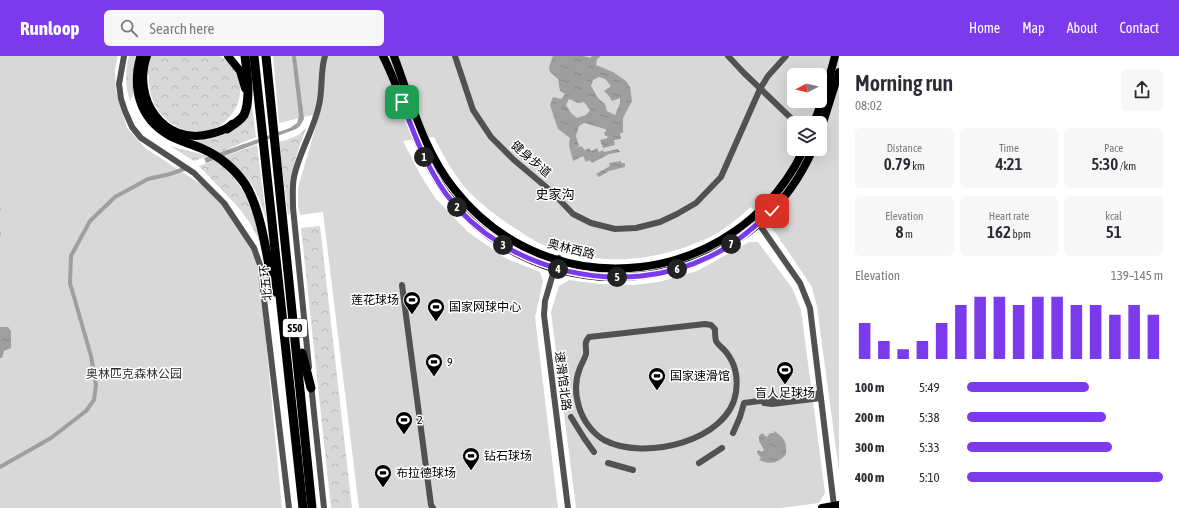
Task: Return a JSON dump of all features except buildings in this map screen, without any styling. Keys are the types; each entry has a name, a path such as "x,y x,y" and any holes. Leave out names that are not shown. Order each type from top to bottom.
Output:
{"highway":[{"path":"142,56 137,73 141,89 142,105 154,124 170,136 205,150 226,163 244,183 255,202 285,346"},
{"path":"227,129 241,118 245,111 248,91 245,56"},
{"name":"北五环","path":"254,56 303,508"},
{"name":"北五环","path":"266,56 312,508"},
{"path":"269,56 269,85"},
{"path":"294,327 311,388"}],"main road":[{"path":"147,56 141,89 148,103 153,112 166,128 178,134 188,136 216,133 227,129 238,117 244,104 245,93 243,77 237,66 228,56"},
{"name":"奥林西路","path":"383,56 395,82 421,151 447,194 470,220 501,244 532,260 614,269 658,265 690,255 714,245 753,219 783,185 793,171 800,156"},
{"name":"奥林西路","path":"394,56 426,143 455,190 482,219 501,233 528,249 557,262"},
{"path":"816,116 835,56"},
{"path":"825,116 839,72"},
{"name":"奥林西路","path":"753,219 772,211 801,173 810,156"},
{"path":"822,508 837,506"}],"street":[{"path":"124,56 119,84 121,99 132,127 141,138 179,162 199,178 224,203 254,248 260,265 289,508"},
{"path":"324,508 292,193 294,176 318,110 322,86 322,67 325,56"},
{"name":"健身步道","path":"455,56 473,110 491,137 514,160 552,192 573,214 591,223 615,229 636,228 660,222 696,203 721,177 760,89 768,76 786,56"},
{"path":"728,56 789,116"},
{"path":"753,219 800,283 810,308 837,506"},
{"name":"速滑馆北路","path":"557,262 545,301 544,315 568,508"},
{"path":"402,285 421,442 431,505 433,508"},
{"path":"705,324 711,325 715,328 716,341 718,343 726,351 733,365 737,381 735,396 732,405 723,417 713,427 701,435 686,442 662,448 629,447 600,437 588,425 582,415 577,398 576,382 578,372 586,354 586,341 589,337 705,324"},
{"path":"733,432 740,417 744,403 756,401 772,404 821,395"},
{"path":"571,417 594,452"},
{"path":"699,462 722,448"},
{"path":"608,463 633,470"}],"green space":[{"name":"奥林匹克森林公园","path":"0,56 118,56 115,69 116,92 127,128 145,148 204,186 222,204 252,249 257,267 265,331 282,508 0,508"},
{"path":"129,56 220,56 235,70 240,86 238,102 230,116 217,127 202,132 184,130 166,119 158,110 152,99 149,88 149,75 134,72 134,90 130,101 126,79"},
{"path":"273,56 839,56 839,471 817,307 812,287 775,232 751,207 728,226 712,236 674,251 636,258 616,259 576,255 556,250 539,243 485,207 459,180 434,137 403,141 421,176 436,199 468,232 505,258 540,272 543,281 535,317 558,508 359,508 323,212 300,215 298,205 298,188 318,119 312,115 279,123"},
{"path":"251,99 256,137 218,153 195,141 216,136 231,130"},
{"path":"307,127 293,169 290,189 290,213 288,216 279,142 298,135"},
{"path":"257,145 267,224 261,203 247,178 240,170 223,157"},
{"path":"170,146 208,156 194,161"},
{"path":"215,160 231,171 252,203 261,244 250,223 238,207 199,166"},
{"path":"320,226 352,508 331,508 301,228"},
{"name":"国家速滑馆","path":"749,242 758,242 792,288 801,310 825,493 819,503 781,508 576,508 551,312 559,286 569,280 599,284 634,285 659,282 697,271"}],"water":[{"path":"292,56 296,56 304,119 300,126 296,129 206,163 204,158 290,128 297,123 299,116"},
{"path":"553,56 584,56 590,58 592,56 601,56 597,59 596,65 613,72 626,81 630,87 632,101 623,118 623,133 620,133 621,139 614,140 615,145 603,148 600,140 608,138 605,136 604,132 607,131 605,129 584,123 579,126 576,136 579,146 573,149 581,146 585,150 589,148 591,151 597,148 599,152 603,150 604,152 618,149 620,152 609,154 592,163 589,160 586,162 583,156 573,161 569,145 570,138 558,129 550,105 553,97 561,99 565,94 560,91 558,79 550,72 549,67","holes":["599,77 605,79 611,86 604,91 612,101 620,98 620,103 615,115 607,111 605,104 598,98 591,86 593,80","569,99 578,103 584,102 590,110 586,115 577,118 571,113 566,105"]},
{"path":"621,161 621,163 625,163 625,167 609,171 599,177 596,174 610,166 609,163"},
{"path":"0,327 8,327 11,331 11,348 4,351 2,358 0,358"},
{"path":"774,431 784,440 786,454 777,461 771,463 759,460 761,458 757,453 758,450 762,452 764,450 759,441 759,436 762,433 767,437 770,433 774,433"}],"waterway":[{"path":"0,467 51,438 86,411 94,400 96,385 91,356 70,283 71,256 90,221 115,197 148,179 184,169"}],"tunnel":[{"path":"601,346 698,336"},
{"path":"722,448 733,433"},
{"path":"594,452 608,463"},
{"path":"633,470 699,463"}],"place":[{"name":"莲花球场","path":"412,315"},
{"name":"国家网球中心","path":"436,322"},
{"name":"9","path":"434,377"},
{"name":"盲人足球场","path":"785,385"},
{"name":"国家速滑馆","path":"657,391"},
{"name":"2","path":"404,435"},
{"name":"钻石球场","path":"471,471"},
{"name":"布拉德球场","path":"383,488"}],"district":[{"name":"史家沟","path":"555,194"}],"route":[{"path":"402,102 417,142 427,162 447,194 463,213 501,244 538,262 555,268 574,273 608,277 627,277 666,272 697,262 720,251 747,233 772,211"}]}
